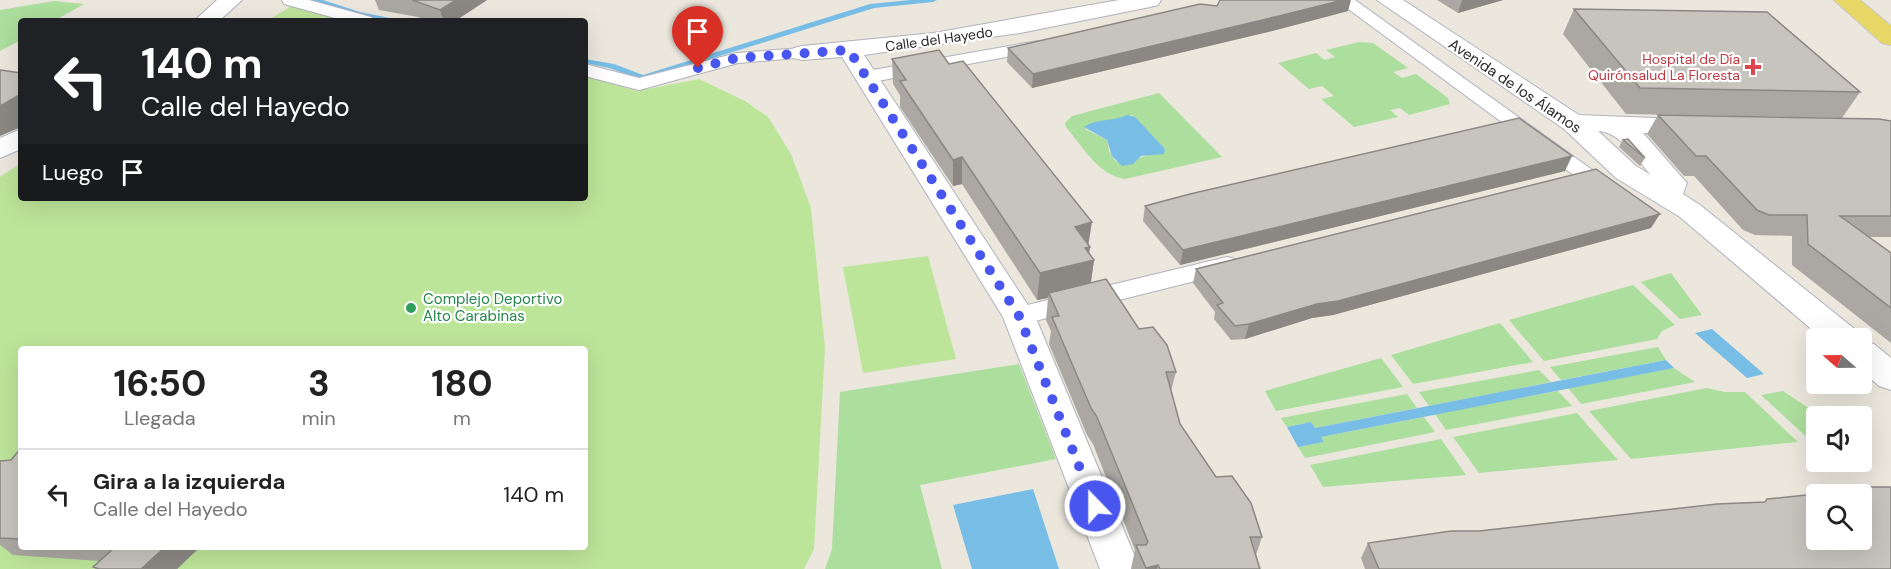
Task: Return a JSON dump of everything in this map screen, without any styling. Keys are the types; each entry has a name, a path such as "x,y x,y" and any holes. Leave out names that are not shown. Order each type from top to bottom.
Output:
{"main road":[{"path":"1846,0 1891,38"}],"street":[{"path":"209,18 231,0"},
{"path":"290,0 353,18"},
{"name":"Calle del Hayedo","path":"588,71 639,84 737,58 849,50 973,36 1150,0"},
{"path":"1344,0 1587,174 1553,182"},
{"name":"Avenida de los Álamos","path":"1388,0 1573,123 1626,172 1690,211 1832,328"},
{"path":"867,77 994,56 1052,43"},
{"path":"849,50 1019,316 1120,569"},
{"path":"1573,123 1717,126"},
{"path":"1615,124 1632,137 1674,183 1668,197"},
{"path":"0,150 18,139"},
{"path":"1019,316 1247,260"},
{"path":"1872,361 1891,377"}],"green space":[{"path":"54,1 84,4 59,18 18,18 18,42 0,51 0,10"},
{"path":"293,5 342,18 272,18"},
{"path":"1359,42 1373,43 1408,68 1393,72 1402,78 1416,74 1448,98 1450,104 1409,115 1400,108 1390,110 1398,117 1354,127 1321,99 1334,96 1322,86 1309,89 1278,63 1316,53 1325,60 1335,57 1326,50"},
{"name":"Complejo Deportivo Alto Carabinas","path":"588,77 637,91 699,79 745,101 768,117 791,154 811,208 825,348 814,549 804,569 0,569 0,177 18,165 18,201 588,201"},
{"path":"1159,93 1222,157 1125,179 1107,172 1092,159 1066,127 1065,123 1072,116","holes":["1132,115 1165,149 1135,159 1116,162 1109,151 1107,140 1085,129 1095,122 1118,120"]},
{"path":"928,256 956,359 863,373 843,267"},
{"path":"1671,273 1702,315 1680,319 1641,282"},
{"path":"1633,285 1675,325 1662,331 1657,339 1544,361 1509,320"},
{"path":"1500,323 1533,362 1413,384 1391,355"},
{"path":"1658,347 1666,360 1561,380 1550,367"},
{"path":"1381,358 1403,387 1276,411 1265,391"},
{"path":"1019,364 1056,459 920,485 942,569 825,569 832,549 840,392"},
{"path":"1674,368 1695,382 1581,404 1568,388"},
{"path":"1539,370 1551,382 1429,406 1419,392"},
{"path":"1707,388 1725,392 1745,392 1798,442 1631,459 1589,411"},
{"path":"1558,391 1572,406 1446,430 1435,414"},
{"path":"1783,391 1806,406 1806,436 1761,395"},
{"path":"1407,394 1417,408 1315,428 1311,422 1287,427 1281,418"},
{"path":"1577,413 1618,460 1479,473 1453,437"},
{"path":"1424,417 1435,432 1305,458 1298,447 1324,442 1321,437"},
{"path":"1441,439 1466,475 1323,487 1310,465"}],"water":[{"path":"1127,115 1135,117 1165,149 1164,154 1141,156 1133,164 1122,166 1112,156 1107,140 1084,127 1094,122"},
{"path":"1712,329 1764,374 1747,378 1695,333"},
{"path":"1666,360 1674,368 1321,437 1324,442 1298,447 1287,427 1311,422 1315,428"},
{"path":"1033,489 1059,569 972,569 953,505"}],"building":[{"path":"412,0 456,0 440,10"},
{"path":"1220,0 1343,0 1033,74 1008,48 1200,4 1217,6"},
{"path":"1574,9 1767,12 1860,92 1640,88"},
{"path":"939,50 949,64 963,61 1092,222 1075,227 1090,247 1085,248 1094,260 1040,273 962,157 953,160 900,81 906,80 892,59"},
{"path":"0,70 18,73 18,96 0,106"},
{"path":"1658,115 1891,121 1891,216 1840,216 1891,253 1891,308 1808,244 1807,215 1769,215 1757,210 1706,156 1696,156"},
{"path":"1519,118 1572,156 1183,250 1145,206 1190,194"},
{"path":"1628,139 1645,158 1623,140"},
{"path":"1596,169 1660,214 1338,301 1317,304 1235,326 1217,305 1223,303 1196,269"},
{"path":"1106,279 1139,329 1153,327 1167,345 1176,372 1166,372 1180,424 1216,477 1232,476 1251,503 1262,537 1250,537 1260,569 1160,569 1158,565 1146,568 1136,545 1146,545 1148,542 1097,417 1052,317 1059,316 1049,293"},
{"path":"18,452 18,539 0,538 0,461 11,460"},
{"path":"1872,487 1891,487 1891,569 1379,569 1368,543 1451,531 1479,531 1717,504 1765,502 1767,499 1806,495 1806,550 1872,550"},
{"path":"112,550 162,550 141,569 93,567"}],"waterway":[{"path":"316,0 358,14 379,18"},
{"path":"588,62 611,66 643,78 873,6 933,0"}],"place":[{"name":"Hospital de Día Quirónsalud La Floresta","path":"1753,67"},
{"name":"Complejo Deportivo Alto Carabinas","path":"411,308"}],"route":[{"path":"698,68 737,58 849,50 1019,316 1095,506"}]}
